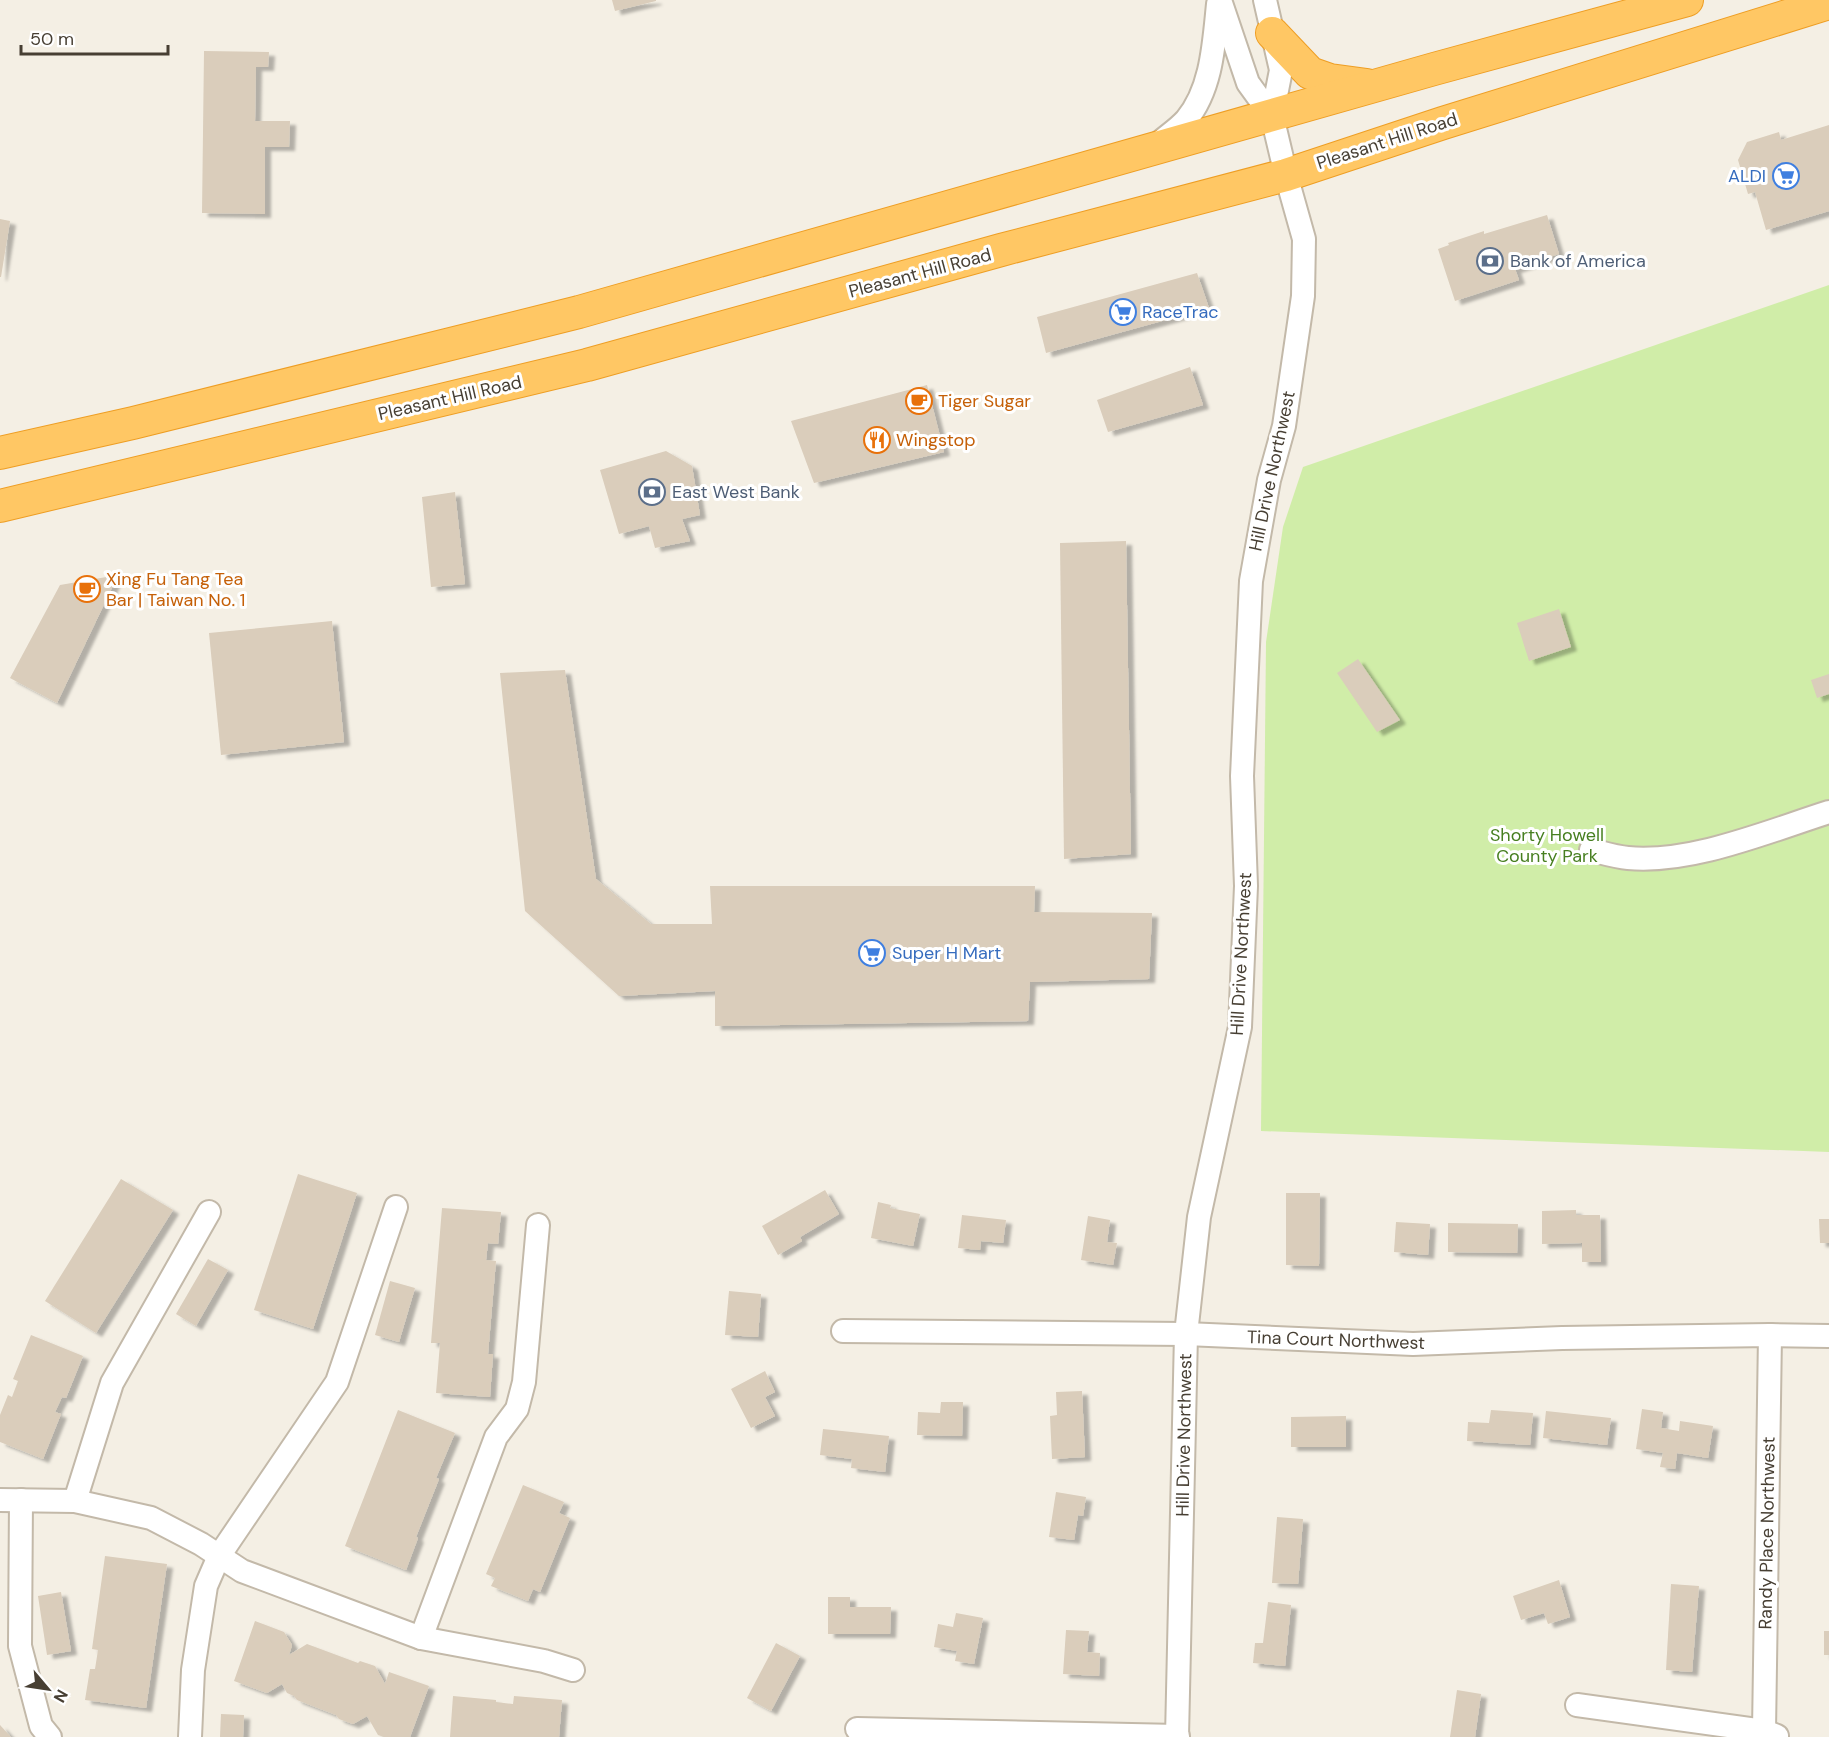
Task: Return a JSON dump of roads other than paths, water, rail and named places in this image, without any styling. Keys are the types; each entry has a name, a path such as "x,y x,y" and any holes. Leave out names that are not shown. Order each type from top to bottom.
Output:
{"highway":[{"path":"0,453 153,418 579,312 1687,0"},
{"name":"Pleasant Hill Road","path":"0,506 587,365 1286,175 1443,123 1829,3"},
{"path":"1272,33 1310,74 1330,80 1377,86"}],"street":[{"path":"1220,0 1248,83 1272,116"},
{"path":"1149,152 1185,120 1198,102 1213,55 1220,0"},
{"path":"1265,0 1281,70 1272,116"},
{"name":"Hill Drive Northwest","path":"1178,1736 1186,1334 1199,1217 1240,1027 1246,886 1242,776 1251,581 1269,480 1284,426 1303,296 1304,239 1272,116"},
{"path":"1591,850 1628,858 1670,857 1728,845 1829,812"},
{"path":"190,1737 193,1670 206,1586 219,1556 337,1382 396,1207"},
{"path":"75,1501 112,1383 209,1212"},
{"path":"421,1638 496,1437 517,1409 524,1382 538,1225"},
{"name":"Tina Court Northwest","path":"843,1331 1186,1334 1413,1344 1574,1338 1829,1336"},
{"name":"Randy Place Northwest","path":"1770,1335 1771,1734"},
{"path":"50,1737 41,1726 20,1646 11,1500 75,1501 151,1518 201,1544 242,1571 421,1638 544,1661 573,1670"},
{"path":"1577,1705 1771,1734"},
{"path":"857,1729 1178,1736"}],"place":[{"name":"ALDI","path":"1786,176"},
{"name":"Bank of America","path":"1490,261"},
{"name":"RaceTrac","path":"1123,312"},
{"name":"Tiger Sugar","path":"919,401"},
{"name":"Wingstop","path":"877,440"},
{"name":"East West Bank","path":"652,492"},
{"name":"Xing Fu Tang Tea Bar | Taiwan No. 1","path":"87,589"},
{"name":"Super H Mart","path":"872,953"}],"park label":[{"name":"Shorty Howell County Park","path":"1547,845"}]}
